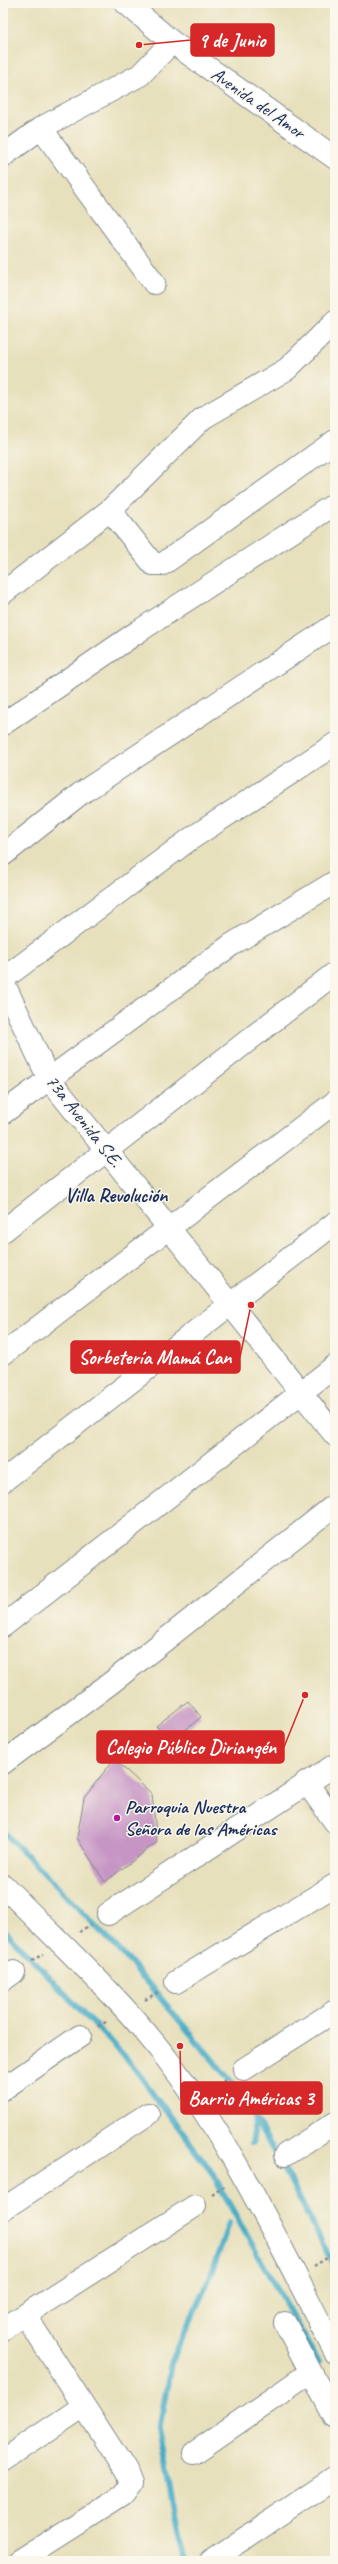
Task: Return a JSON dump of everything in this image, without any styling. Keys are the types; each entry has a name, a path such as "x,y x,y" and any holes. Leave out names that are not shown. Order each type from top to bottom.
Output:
{"street":[{"name":"Avenida del Amor","path":"126,3 172,42 335,158"},
{"path":"3,156 41,128 140,75 172,42"},
{"path":"41,128 154,283"},
{"path":"3,593 110,510 203,418 287,369 335,322"},
{"path":"110,510 153,564 163,564 335,441"},
{"path":"3,724 133,636 335,504"},
{"path":"3,855 80,794 335,625"},
{"path":"3,979 189,840 335,744"},
{"path":"3,1113 231,945 335,882"},
{"path":"3,1231 335,973"},
{"name":"73a Avenida S.E.","path":"3,982 49,1079 302,1391 335,1434"},
{"path":"3,1354 335,1102"},
{"path":"3,1481 335,1223"},
{"path":"3,1626 335,1366"},
{"path":"3,1762 112,1682 335,1505"},
{"path":"108,1914 306,1782 335,1765"},
{"path":"306,1782 335,1822"},
{"path":"3,1885 126,2010 167,2058 225,2141 335,2352"},
{"path":"168,1987 335,1885"},
{"path":"244,2068 335,2011"},
{"path":"3,2088 86,2033"},
{"path":"3,2209 148,2114"},
{"path":"285,2155 335,2123"},
{"path":"3,2328 195,2206"},
{"path":"19,2561 123,2495 130,2484 126,2471 25,2314"},
{"path":"285,2323 335,2418"},
{"path":"194,2453 311,2372"},
{"path":"3,2460 84,2406"},
{"path":"211,2561 335,2478"}],"path":[{"path":"14,1972 42,1955"},
{"path":"139,2003 168,1987"},
{"path":"86,2033 107,2021"},
{"path":"216,2192 228,2184"}],"building":[{"path":"188,1701 201,1717 170,1743 156,1726"},
{"name":"Parroquia Nuestra Señora de las Américas","path":"114,1759 152,1794 157,1842 105,1882 77,1838 84,1798"}],"waterway":[{"path":"3,1831 124,1955 245,2098 256,2120 252,2143"},
{"path":"3,1929 129,2061 209,2168 318,2362"},
{"path":"256,2120 288,2176 335,2268"},
{"path":"185,2561 179,2538 159,2430 171,2363 210,2277 229,2223"}],"place":[{"name":"9 de Junio","path":"139,45"},
{"name":"Sorbetería Mamá Can","path":"251,1305"},
{"name":"Colegio Público Diriangén","path":"305,1695"},
{"name":"Parroquia Nuestra Señora de las Américas","path":"117,1818"},
{"name":"Barrio Américas 3","path":"180,2046"}],"district":[{"name":"Villa Revolución","path":"116,1195"}]}
